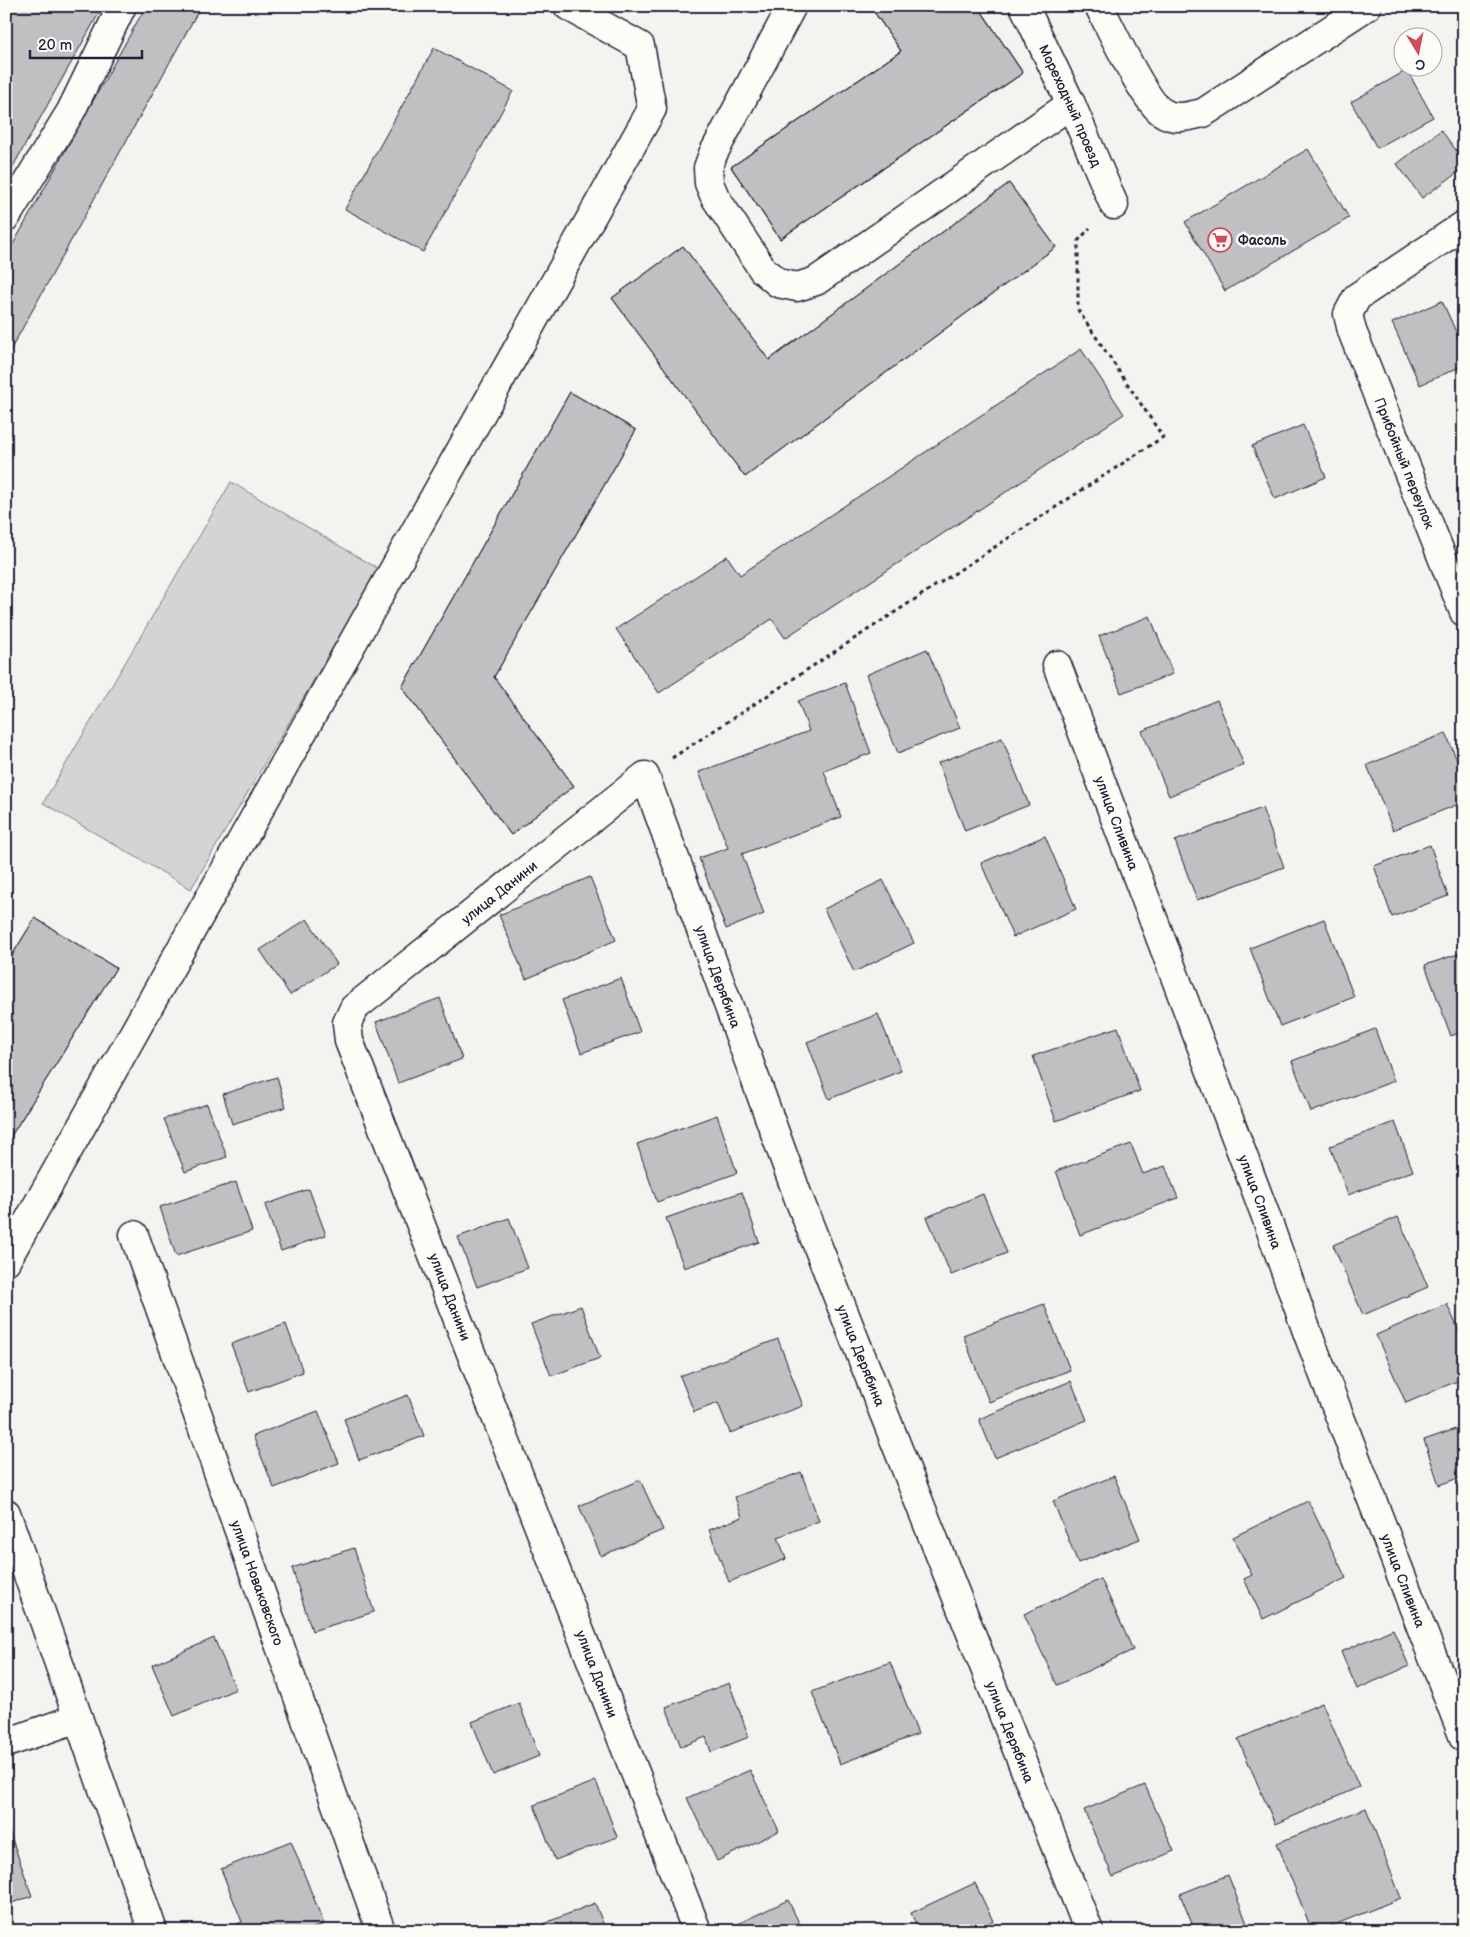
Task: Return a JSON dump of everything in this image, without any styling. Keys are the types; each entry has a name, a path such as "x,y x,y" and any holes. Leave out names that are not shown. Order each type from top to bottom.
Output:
{"street":[{"path":"6,218 70,111 122,6"},
{"path":"6,1261 652,109 640,46 568,6"},
{"path":"792,6 708,168 709,183 715,197 763,270 778,283 797,287 816,281 1071,104"},
{"name":"Мореходный проезд","path":"1024,6 1071,104 1114,205"},
{"path":"1099,6 1148,96 1162,112 1182,118 1202,113 1368,6"},
{"name":"Прибойный переулок","path":"1464,225 1357,297 1348,314 1352,332 1464,612"},
{"name":"улица Сливина","path":"1057,665 1265,1214 1308,1337 1464,1738"},
{"name":"улица Данини","path":"645,776 354,1008 347,1023 353,1050 697,1931"},
{"name":"улица Дерябина","path":"645,776 802,1207 1089,1931"},
{"name":"улица Новаковского","path":"134,1235 381,1931"},
{"path":"6,1513 153,1931"},
{"path":"6,1743 78,1718"}],"path":[{"path":"645,776 1163,437 1078,310 1078,241 1114,205"}],"shaded area":[{"path":"231,482 379,569 191,889 43,803"}],"building":[{"path":"6,6 103,6 6,179"},
{"path":"146,6 201,6 6,358 6,257"},
{"path":"870,6 978,6 1023,73 780,239 731,167 901,51"},
{"path":"870,6 978,6 1023,73 780,239 731,167 901,51"},
{"path":"870,6 978,6 1023,73 780,239 731,167 901,51"},
{"path":"434,48 513,91 423,252 345,209"},
{"path":"1393,78 1411,78 1433,117 1377,148 1351,102"},
{"path":"1441,130 1464,161 1464,168 1422,198 1397,164"},
{"path":"1308,149 1349,218 1225,291 1185,222"},
{"path":"1009,183 1056,247 745,477 612,298 683,246 769,360"},
{"path":"1009,183 1056,247 745,477 612,298 683,246 769,360"},
{"path":"1442,301 1464,349 1464,365 1420,385 1392,323"},
{"path":"1081,349 1124,414 785,638 772,619 659,693 616,629 727,556 740,575"},
{"path":"570,392 636,430 494,677 574,786 511,835 402,687"},
{"path":"570,392 636,430 494,677 574,786 511,835 402,687"},
{"path":"1303,425 1326,477 1275,499 1252,446"},
{"path":"1150,616 1173,674 1121,693 1099,636"},
{"path":"927,649 960,728 898,753 866,675"},
{"path":"845,683 871,753 824,771 841,817 742,854 764,914 726,929 699,858 728,848 699,772 809,731 798,701"},
{"path":"1217,700 1244,765 1169,796 1142,731"},
{"path":"1446,733 1464,778 1464,802 1393,830 1367,765"},
{"path":"1002,738 1029,805 965,831 938,763"},
{"path":"1262,808 1284,867 1197,900 1175,841"},
{"path":"1045,836 1076,909 1013,937 981,863"},
{"path":"1430,845 1448,896 1392,917 1374,866"},
{"path":"590,877 616,940 526,979 499,915"},
{"path":"883,880 914,943 854,972 824,909"},
{"path":"35,918 116,968 6,1144 6,965"},
{"path":"35,918 116,968 6,1144 6,965"},
{"path":"307,919 337,964 290,995 260,950"},
{"path":"1324,919 1354,997 1280,1026 1250,948"},
{"path":"1464,952 1464,1031 1451,1036 1425,965"},
{"path":"621,978 640,1032 581,1053 562,1000"},
{"path":"440,998 462,1059 398,1083 376,1022"},
{"path":"878,1014 901,1071 829,1099 807,1042"},
{"path":"1118,1027 1140,1091 1056,1121 1033,1056"},
{"path":"1375,1029 1394,1081 1311,1112 1292,1061"},
{"path":"277,1077 286,1107 232,1124 223,1094"},
{"path":"207,1104 227,1157 185,1172 164,1119"},
{"path":"717,1115 737,1173 657,1202 637,1144"},
{"path":"1395,1122 1413,1171 1348,1195 1330,1146"},
{"path":"1131,1144 1143,1174 1165,1166 1178,1198 1080,1235 1056,1171"},
{"path":"236,1182 252,1231 176,1256 160,1207"},
{"path":"309,1189 326,1235 281,1251 265,1205"},
{"path":"742,1192 759,1242 684,1268 666,1218"},
{"path":"983,1194 1007,1253 951,1275 927,1217"},
{"path":"1398,1217 1428,1287 1363,1315 1333,1245"},
{"path":"509,1218 528,1268 477,1287 458,1237"},
{"path":"1044,1304 1070,1370 989,1402 963,1335"},
{"path":"1447,1304 1464,1342 1464,1378 1406,1403 1376,1335"},
{"path":"581,1306 600,1358 551,1376 531,1324"},
{"path":"286,1324 303,1372 249,1392 231,1344"},
{"path":"778,1339 803,1406 730,1433 718,1403 694,1412 680,1376"},
{"path":"1071,1381 1087,1420 995,1458 979,1419"},
{"path":"408,1395 424,1436 359,1460 344,1419"},
{"path":"318,1411 339,1463 274,1488 253,1436"},
{"path":"1464,1426 1464,1476 1439,1485 1424,1440"},
{"path":"801,1472 819,1521 778,1537 786,1559 729,1582 709,1530 742,1517 735,1497"},
{"path":"1114,1476 1140,1539 1078,1563 1053,1501"},
{"path":"640,1480 663,1530 601,1556 579,1506"},
{"path":"1308,1501 1346,1578 1263,1619 1244,1579 1252,1575 1233,1537"},
{"path":"354,1548 374,1612 312,1631 292,1568"},
{"path":"1101,1579 1133,1650 1057,1685 1024,1614"},
{"path":"1393,1629 1409,1666 1357,1689 1341,1652"},
{"path":"214,1638 236,1689 174,1716 152,1665"},
{"path":"890,1662 918,1734 840,1764 812,1692"},
{"path":"729,1683 749,1737 711,1752 706,1737 681,1747 666,1707"},
{"path":"519,1703 539,1756 493,1775 472,1722"},
{"path":"1322,1703 1359,1787 1275,1824 1238,1739"},
{"path":"750,1770 779,1831 717,1861 687,1798"},
{"path":"596,1781 617,1837 555,1860 534,1805"},
{"path":"1145,1785 1174,1851 1113,1877 1084,1810"},
{"path":"1366,1808 1401,1898 1319,1931 1312,1931 1277,1843"},
{"path":"6,1822 32,1896 6,1905"},
{"path":"291,1841 324,1924 306,1931 221,1931 242,1922 221,1869"},
{"path":"1228,1875 1250,1931 1195,1931 1180,1894"},
{"path":"975,1883 993,1921 971,1931 919,1931 911,1913"},
{"path":"788,1900 803,1931 730,1931 729,1928"},
{"path":"595,1903 606,1931 546,1931 543,1924"}],"place":[{"name":"Фасоль","path":"1220,240"}]}
